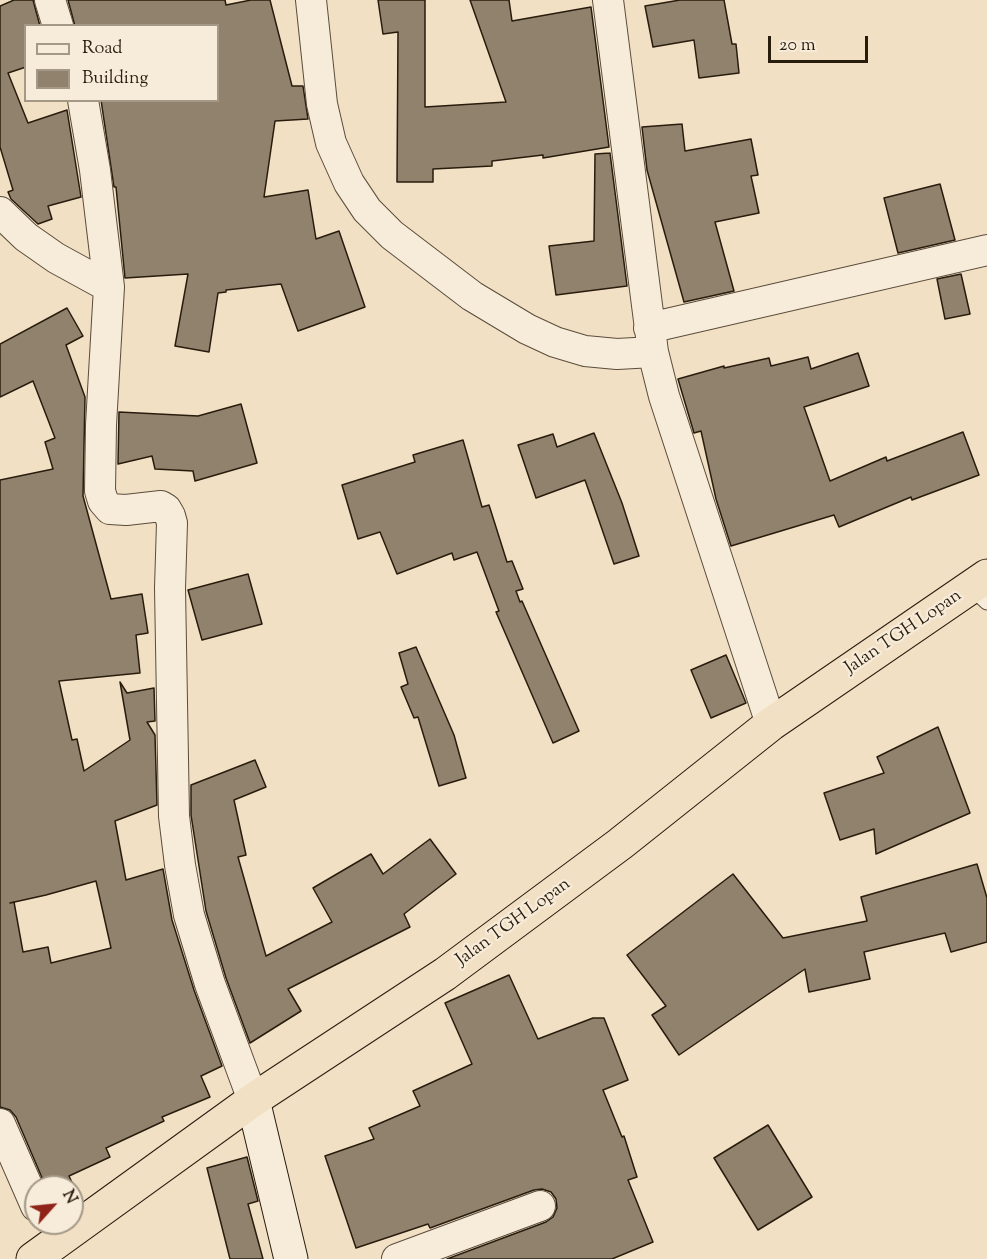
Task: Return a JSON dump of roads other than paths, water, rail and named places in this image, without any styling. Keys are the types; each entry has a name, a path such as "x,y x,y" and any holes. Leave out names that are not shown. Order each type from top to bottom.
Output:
{"highway":[{"name":"Jalan TGH Lopan","path":"43,1242 122,1192 253,1100 445,974 620,844 771,724 982,588"}],"street":[{"path":"50,0 57,24"},
{"path":"311,0 321,104 331,143 349,183 367,210 392,235 472,296 527,329 555,342 585,351 617,354 651,340 987,250"},
{"path":"608,0 651,340 664,396 771,724"},
{"path":"83,102 95,170 109,287 100,425 100,491 103,501 110,509 126,510 161,506 166,509 172,523 170,588 174,816 180,865 189,915 210,984 253,1100 291,1259"},
{"path":"0,212 26,237 56,258 109,287"},
{"path":"0,1124 24,1179"},
{"path":"397,1259 540,1206"}]}
